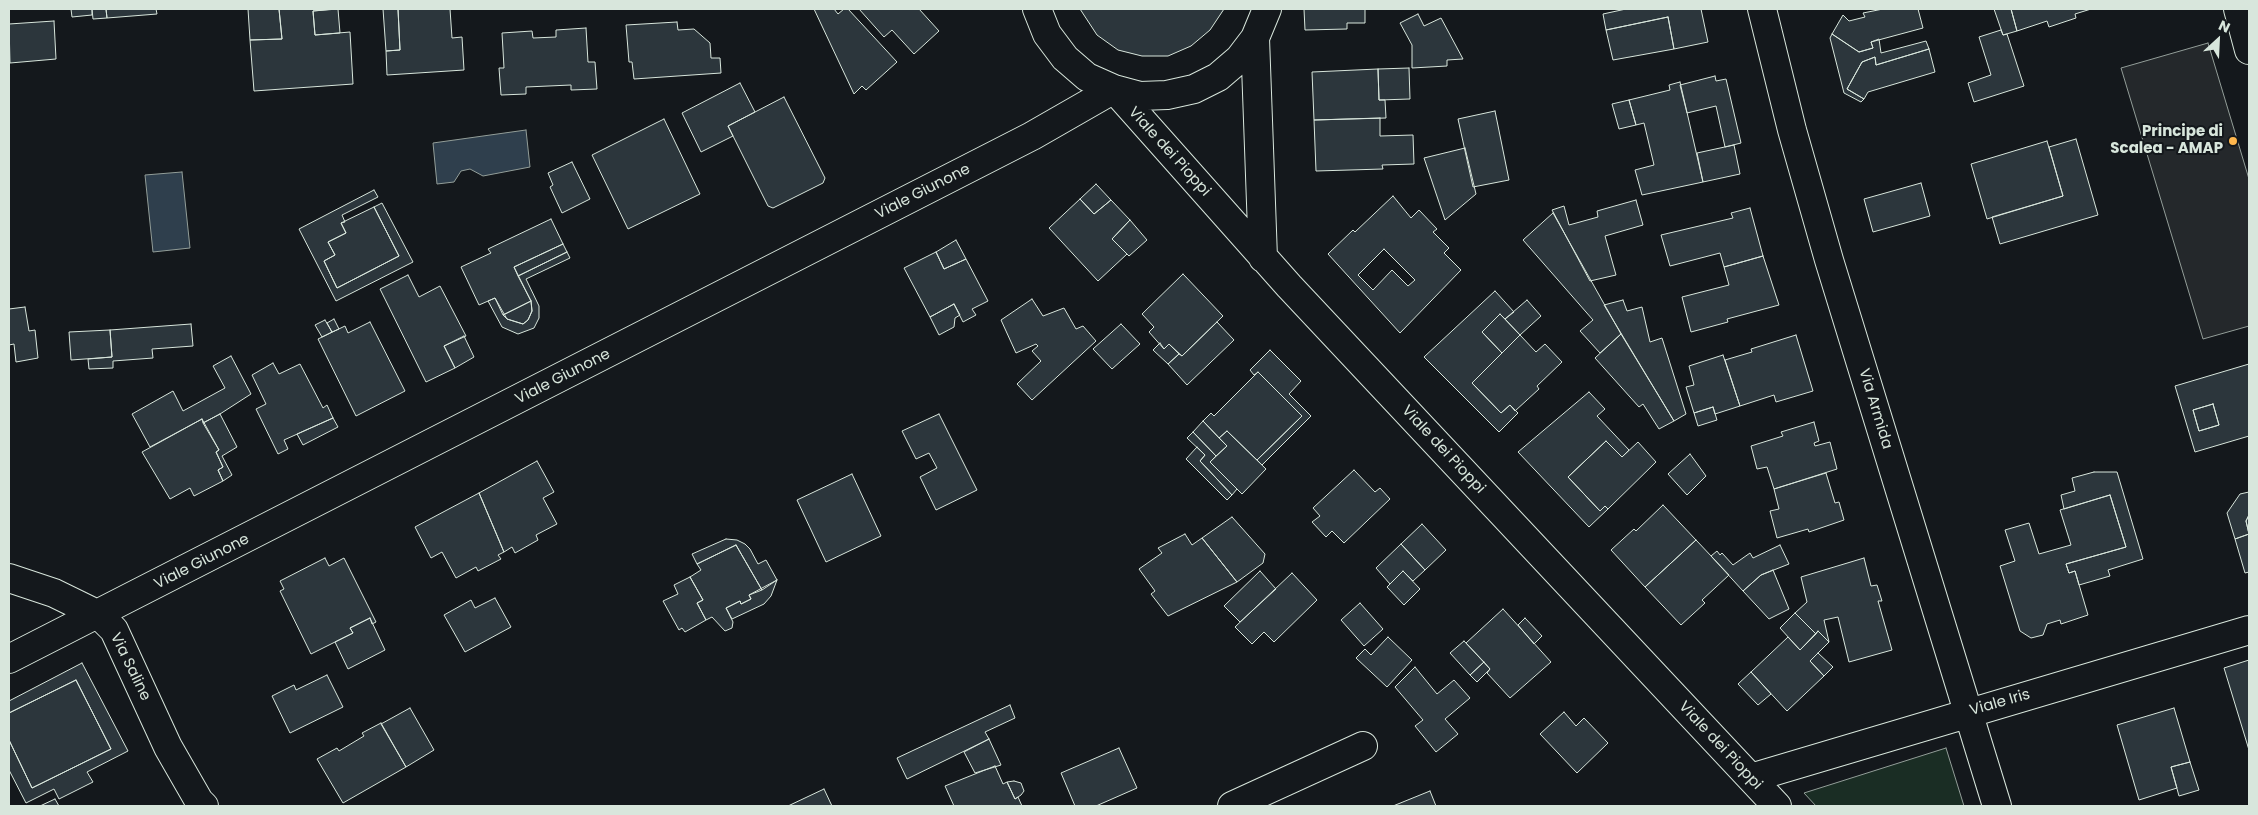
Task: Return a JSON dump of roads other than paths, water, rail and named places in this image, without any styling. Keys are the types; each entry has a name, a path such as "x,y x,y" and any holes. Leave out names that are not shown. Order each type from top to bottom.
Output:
{"street":[{"path":"1037,9 1047,34 1065,58 1087,77 1114,90 1140,96 1167,95 1194,89 1218,77 1238,59 1255,38 1267,9"},
{"name":"Via Armida","path":"1762,9 1792,130 1827,251 1997,806"},
{"path":"2238,9 2249,50"},
{"path":"1255,38 1263,258"},
{"name":"Viale dei Pioppi","path":"1114,90 1263,258 1777,806"},
{"name":"Viale Giunone","path":"9,659 1032,136 1114,90"},
{"name":"Via Saline","path":"9,578 54,593 98,615 114,630 168,747 199,801 204,806"},
{"name":"Viale Iris","path":"1751,778 2249,630"},
{"path":"1232,806 1363,746"}],"water":[{"path":"526,130 530,167 483,176 470,169 461,171 454,182 437,184 433,143"},
{"path":"182,172 190,248 153,252 145,175"}],"place":[{"name":"Principe di Scalea - AMAP","path":"2233,141"}]}
